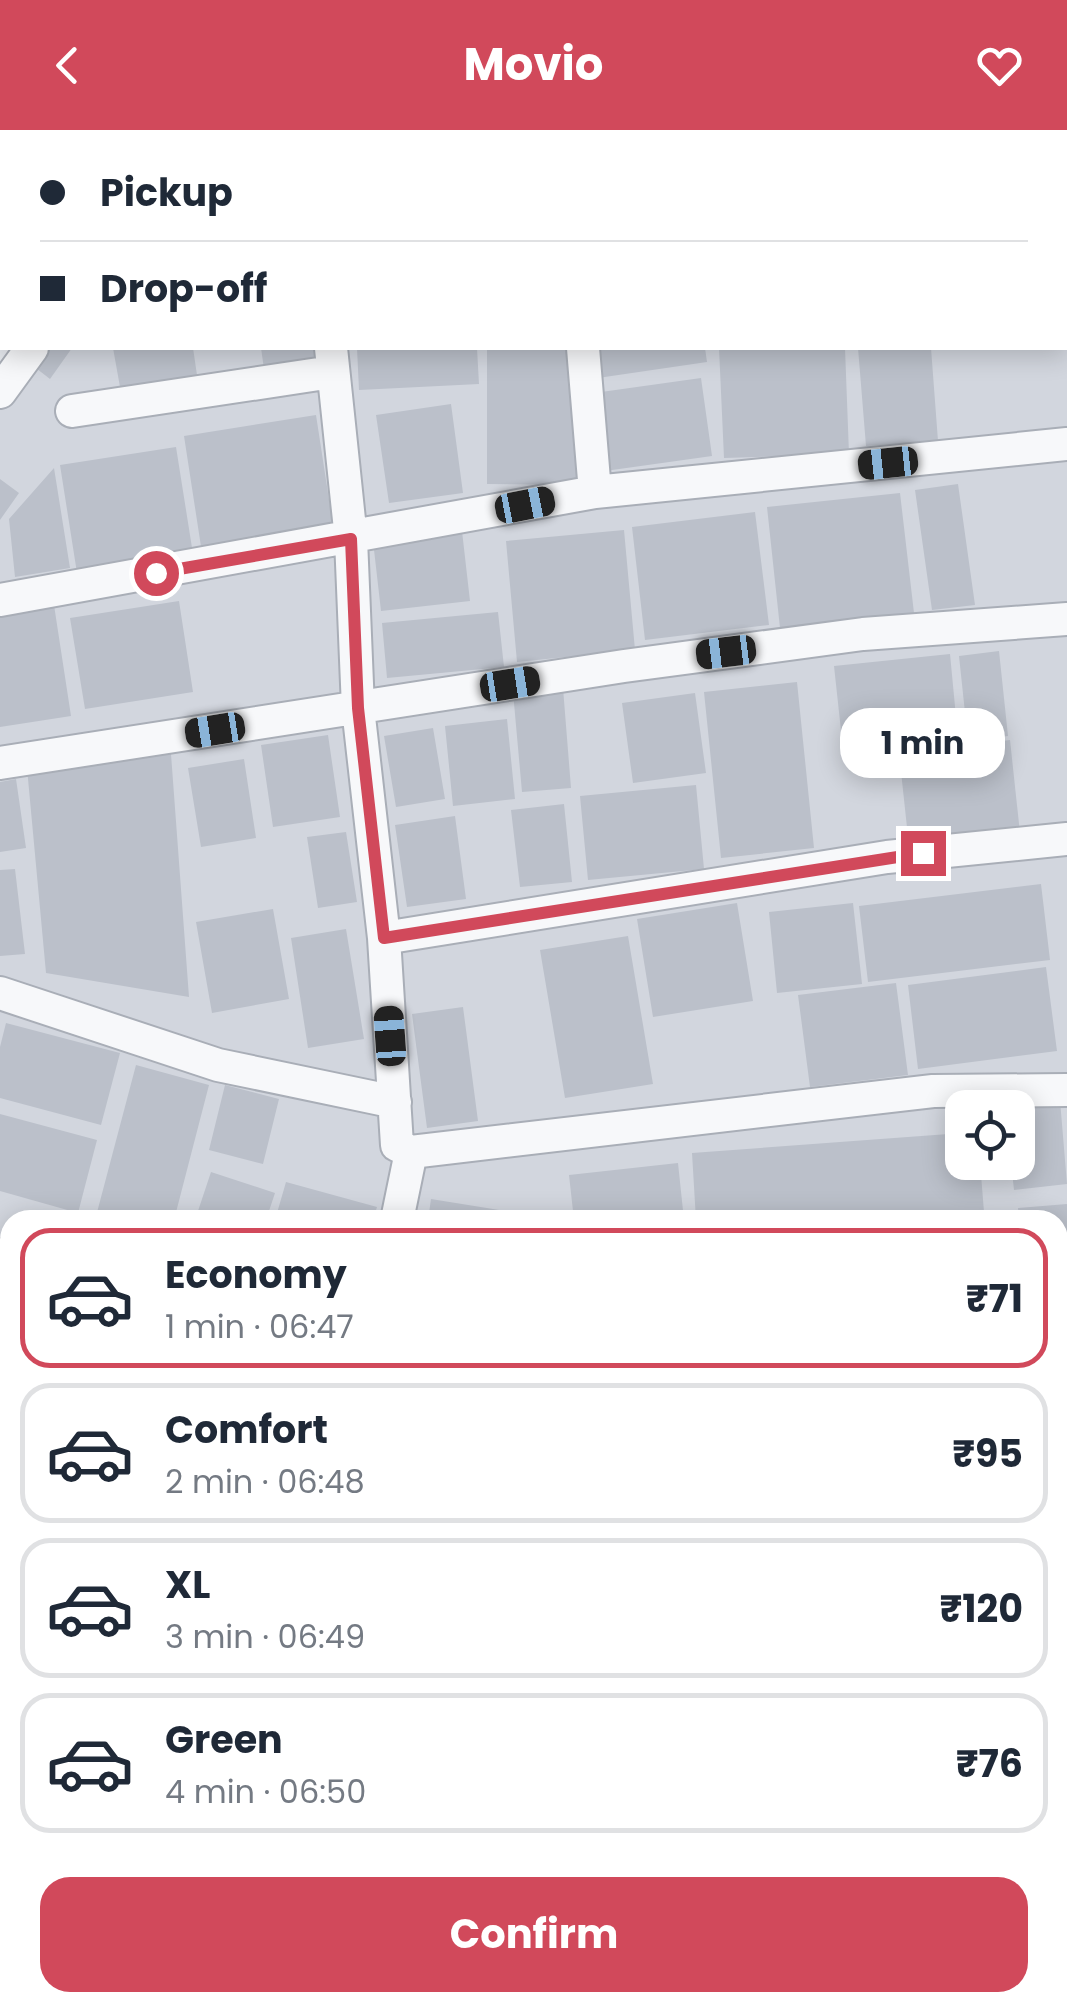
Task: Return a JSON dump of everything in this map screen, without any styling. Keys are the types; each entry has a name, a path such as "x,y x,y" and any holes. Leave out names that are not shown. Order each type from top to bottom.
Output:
{"street":[{"path":"583,350 595,492"},
{"path":"72,411 332,360 351,539 358,708 384,938 398,1145 411,1152 933,1091 1067,1090"},
{"path":"0,600 595,492 1067,444"},
{"path":"0,762 624,666 863,634 1067,620"},
{"path":"384,938 887,856 1067,839"},
{"path":"0,994 218,1065 395,1102"},
{"path":"399,1210 411,1152"}],"shaded area":[{"path":"13,350 1067,350 1067,1210 0,1210 0,371"}],"building":[{"path":"43,350 71,350 50,379 32,365"},
{"path":"113,350 193,350 197,375 120,387"},
{"path":"261,350 317,350 319,360 264,369"},
{"path":"357,350 477,350 479,384 359,390"},
{"path":"487,350 578,350 577,485 487,484"},
{"path":"586,350 705,350 707,362 591,379"},
{"path":"719,350 845,350 849,454 724,458"},
{"path":"858,350 931,350 938,441 866,446"},
{"path":"701,378 712,456 605,471 594,393"},
{"path":"451,404 463,493 389,503 376,415"},
{"path":"316,415 334,532 202,553 184,436"},
{"path":"176,447 193,554 77,573 60,465"},
{"path":"54,468 70,568 15,577 9,519"},
{"path":"0,479 19,493 0,520"},
{"path":"958,484 975,605 932,610 915,490"},
{"path":"900,493 914,613 780,628 767,507"},
{"path":"755,512 769,625 645,640 632,527"},
{"path":"624,530 635,650 517,662 506,541"},
{"path":"462,531 470,601 381,611 373,541"},
{"path":"179,601 193,692 85,709 70,618"},
{"path":"54,605 71,716 0,727 0,613"},
{"path":"498,612 504,667 387,678 382,623"},
{"path":"999,651 1008,736 968,741 959,656"},
{"path":"950,654 958,738 843,749 834,666"},
{"path":"797,682 814,848 721,858 704,692"},
{"path":"563,688 571,788 522,792 513,692"},
{"path":"695,693 706,773 633,783 622,703"},
{"path":"507,719 515,799 453,806 445,726"},
{"path":"433,728 445,799 396,807 384,736"},
{"path":"328,735 340,817 273,827 261,745"},
{"path":"1010,740 1020,833 909,846 899,753"},
{"path":"171,754 189,997 46,973 27,768"},
{"path":"244,759 256,838 201,847 188,768"},
{"path":"16,779 26,848 0,852 0,782"},
{"path":"696,785 704,869 588,880 580,796"},
{"path":"564,804 572,882 520,887 511,810"},
{"path":"455,816 466,899 407,907 395,825"},
{"path":"346,832 357,902 318,908 307,837"},
{"path":"15,869 25,954 0,956 0,870"},
{"path":"1041,884 1050,960 868,982 859,906"},
{"path":"737,903 753,1001 653,1017 637,919"},
{"path":"853,903 862,984 777,993 769,912"},
{"path":"273,909 289,999 212,1013 196,922"},
{"path":"346,929 364,1039 308,1048 291,938"},
{"path":"628,936 653,1084 565,1098 540,950"},
{"path":"1046,967 1057,1051 918,1069 908,985"},
{"path":"896,983 908,1075 810,1087 798,995"},
{"path":"463,1007 478,1121 427,1128 412,1014"},
{"path":"6,1023 120,1053 101,1125 0,1098 0,1047"},
{"path":"136,1065 209,1085 177,1210 98,1210"},
{"path":"225,1085 279,1099 263,1164 209,1150"},
{"path":"1060,1100 1067,1184 1014,1190 1013,1180 1035,1180 1035,1103"},
{"path":"0,1114 97,1140 79,1210 0,1191"},
{"path":"945,1134 945,1180 981,1180 984,1210 695,1210 692,1153"},
{"path":"678,1163 683,1210 573,1210 569,1175"},
{"path":"211,1172 275,1193 269,1210 198,1210"},
{"path":"286,1182 377,1207 376,1210 278,1210"},
{"path":"431,1199 499,1210 429,1210"},
{"path":"1067,1204 1067,1210 1018,1208"}],"route":[{"path":"156,573 351,539 358,708 384,938 923,853"}]}
